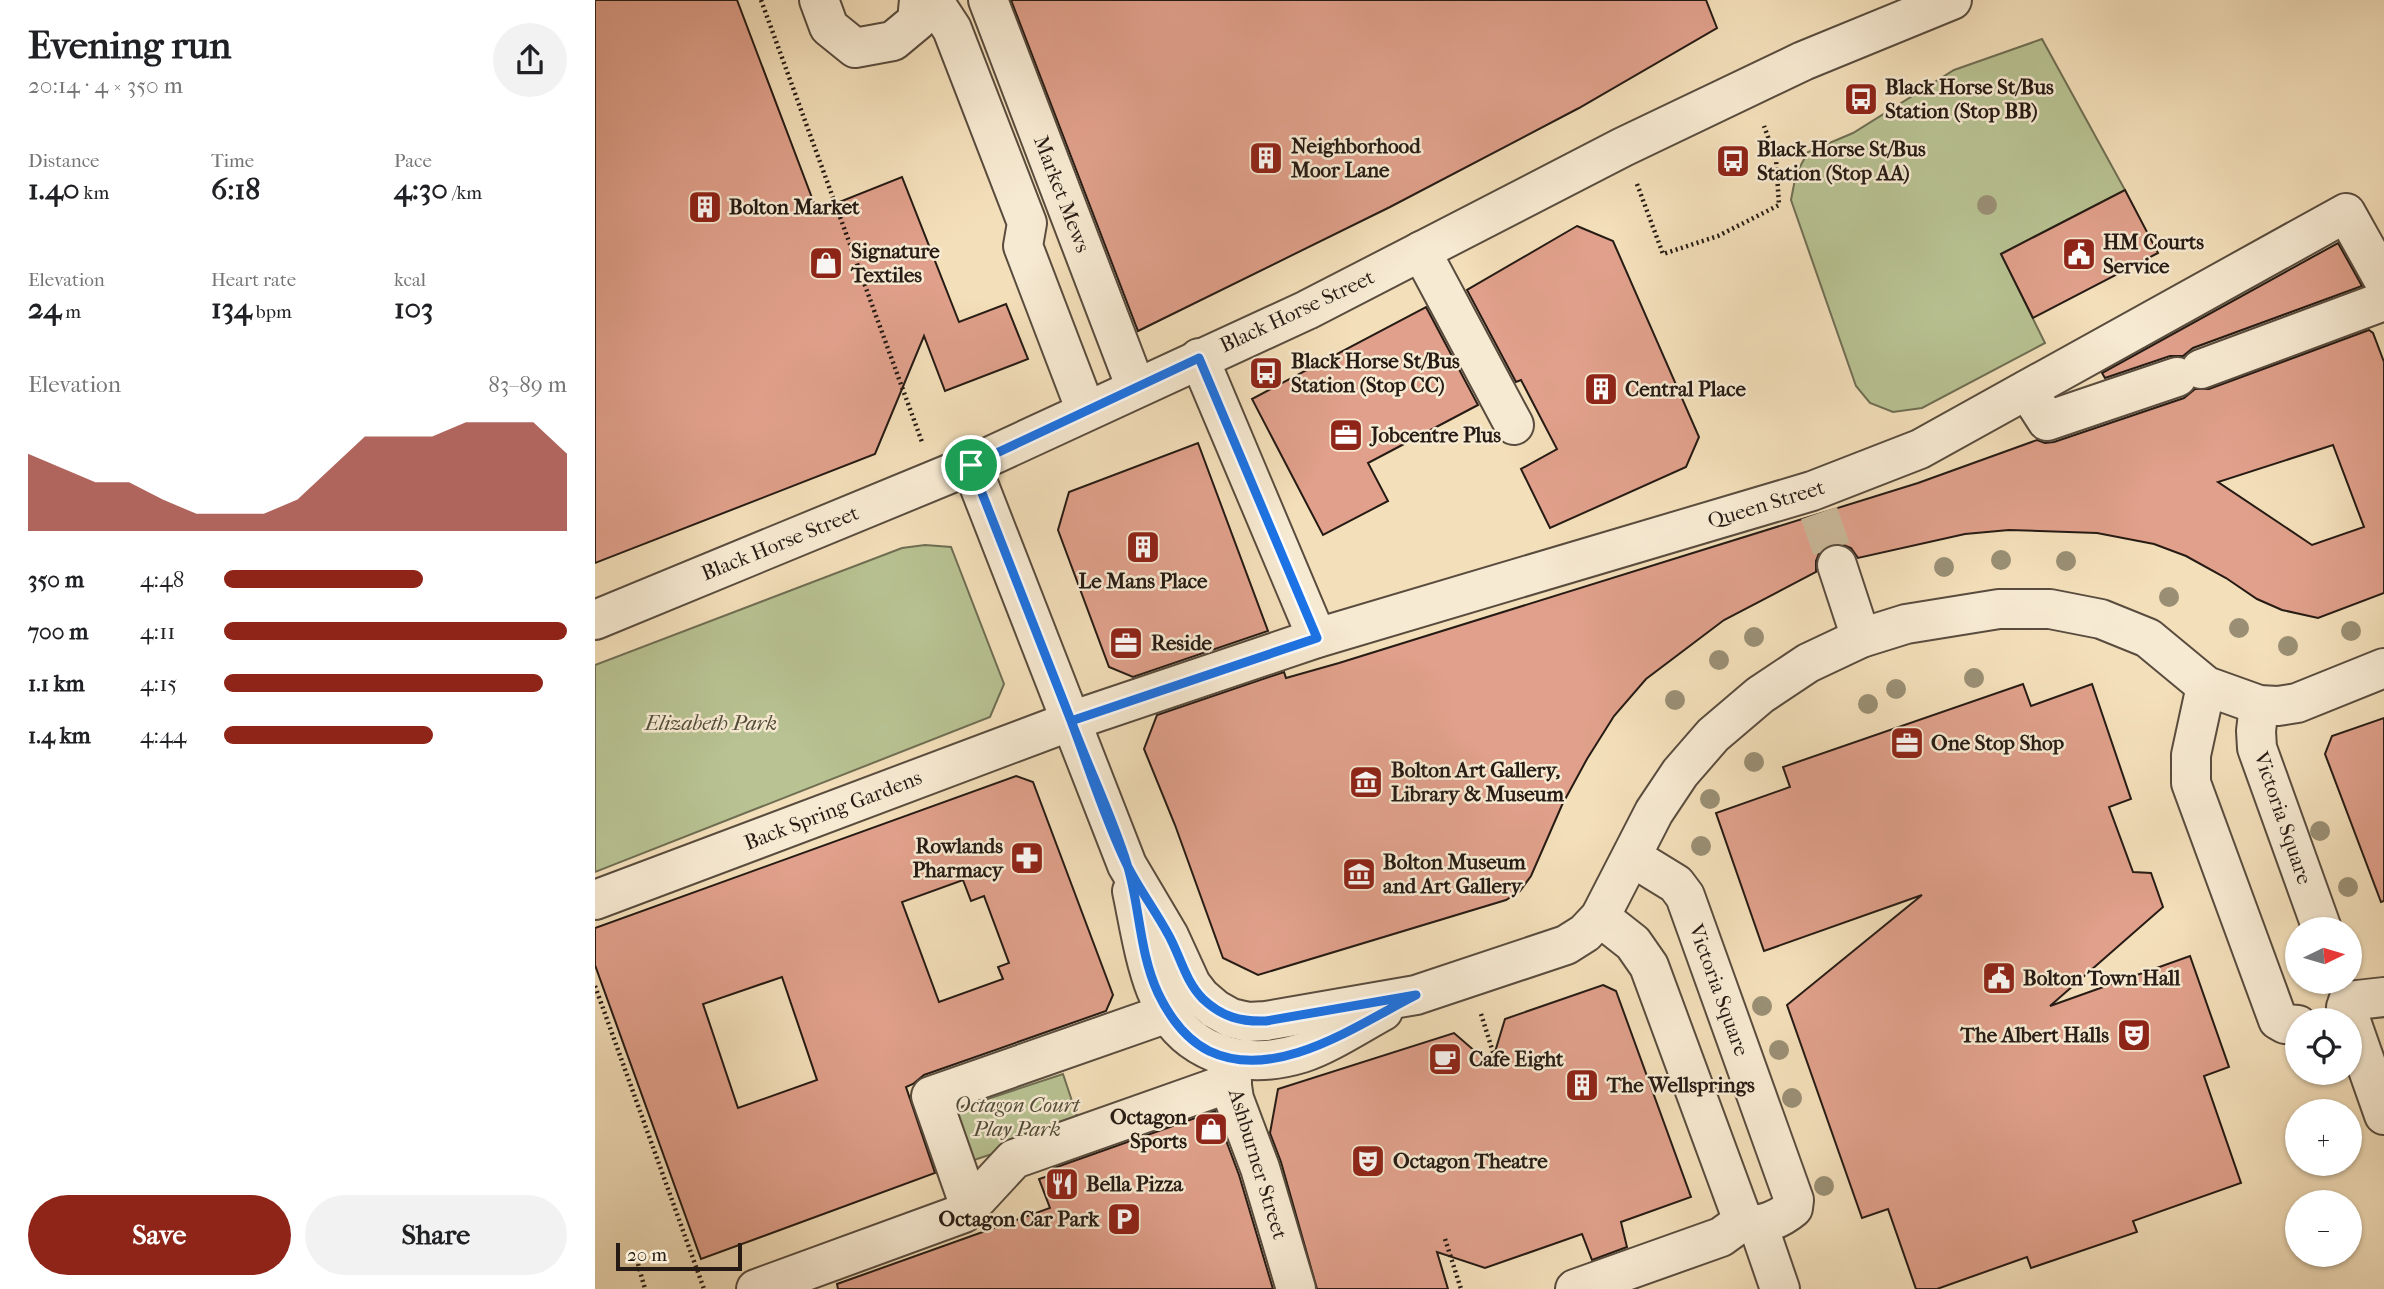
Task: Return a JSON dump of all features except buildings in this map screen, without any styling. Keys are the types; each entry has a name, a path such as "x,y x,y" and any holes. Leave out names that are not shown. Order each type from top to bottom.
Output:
{"street":[{"path":"819,0 829,27 855,48 893,41 917,21 919,0"},
{"path":"933,0 952,29 1027,223 1023,246 1086,411"},
{"name":"Market Mews","path":"988,0 1136,388"},
{"name":"Black Horse Street","path":"595,620 971,465 1307,310 1623,148 1803,61 1952,0"},
{"name":"Queen Street","path":"1071,721 1317,638 1816,502 1920,449 2346,214 2384,281"},
{"path":"1421,251 1514,425"},
{"path":"2027,390 2047,421 2189,373 2384,301"},
{"path":"1199,358 1317,638"},
{"path":"971,465 1127,865 1169,936 1191,984 1208,1003 1231,1018 1248,1022 1416,995"},
{"path":"1837,565 1861,638"},
{"path":"756,1289 964,1213 1014,1159 1229,1070 1305,1052 1416,995 1566,944 1585,933 1600,917 1654,812 1680,773 1713,735 1760,695 1808,663 1861,638 1906,624 1987,611 2050,609 2101,619 2148,638 2206,686 2259,705 2297,703 2384,668"},
{"path":"2206,686 2191,755 2191,783 2278,1020 2285,1024"},
{"name":"Victoria Square","path":"2259,705 2257,748 2318,917"},
{"name":"Back Spring Gardens","path":"595,900 1071,721"},
{"name":"Victoria Square","path":"1632,857 1676,884 1685,896 1794,1200 1793,1208 1785,1215 1750,1223"},
{"path":"1127,865 1142,944 1157,991 1168,1013 1191,1040 1209,1051 1229,1070"},
{"path":"1600,917 1633,943 1649,966 1750,1223 1780,1289"},
{"path":"2355,997 2384,1115"},
{"path":"970,1207 931,1096 1168,1013"},
{"name":"Ashburner Street","path":"1229,1070 1234,1099 1260,1168 1296,1289"},
{"path":"1575,1289 1721,1237 1750,1223"}],"path":[{"path":"761,0 924,445 927,484"},
{"path":"1623,148 1663,254 1718,236 1779,205 1776,159 1749,88"},
{"path":"1470,976 1497,1065"},
{"path":"595,986 704,1289"},
{"path":"1445,1239 1461,1289"},
{"path":"638,1264 645,1289"}],"green space":[{"path":"2042,39 2125,190 2001,254 2045,343 1922,408 1893,412 1870,403 1856,386 1791,200 1796,174 1808,152 1853,133 1954,70"},
{"name":"Elizabeth Park","path":"925,545 951,547 1004,684 990,717 595,872 595,665 902,548"},
{"name":"Octagon Court Play Park","path":"1063,1074 1080,1125 971,1161 954,1110"}],"tunnel":[{"path":"1819,513 1837,565"}],"place":[{"name":"Black Horse St/Bus Station (Stop BB)","path":"1861,99"},
{"name":"Neighborhood Moor Lane","path":"1266,158"},
{"name":"Black Horse St/Bus Station (Stop AA)","path":"1733,161"},
{"name":"Bolton Market","path":"705,207"},
{"name":"HM Courts Service","path":"2079,254"},
{"name":"Signature Textiles","path":"826,263"},
{"name":"Black Horse St/Bus Station (Stop CC)","path":"1266,373"},
{"name":"Central Place","path":"1601,389"},
{"name":"Jobcentre Plus","path":"1346,435"},
{"name":"Le Mans Place","path":"1143,547"},
{"name":"Reside","path":"1126,643"},
{"name":"One Stop Shop","path":"1907,743"},
{"name":"Bolton Art Gallery, Library & Museum","path":"1366,782"},
{"name":"Rowlands Pharmacy","path":"1027,858"},
{"name":"Bolton Museum and Art Gallery","path":"1359,874"},
{"name":"Bolton Town Hall","path":"1999,978"},
{"name":"The Albert Halls","path":"2134,1035"},
{"name":"Cafe Eight","path":"1445,1059"},
{"name":"The Wellsprings","path":"1582,1085"},
{"name":"Octagon Sports","path":"1211,1129"},
{"name":"Octagon Theatre","path":"1368,1161"},
{"name":"Bella Pizza","path":"1062,1184"},
{"name":"Octagon Car Park","path":"1124,1219"}],"route":[{"path":"971,465 1127,865 1142,944 1157,991 1168,1013 1180,1028 1191,1040 1227,1058 1270,1060 1305,1052 1416,995 1266,1021 1248,1022 1231,1018 1215,1009 1191,984 1169,936 1127,865 1071,721 1317,638 1199,358 971,465"}]}
